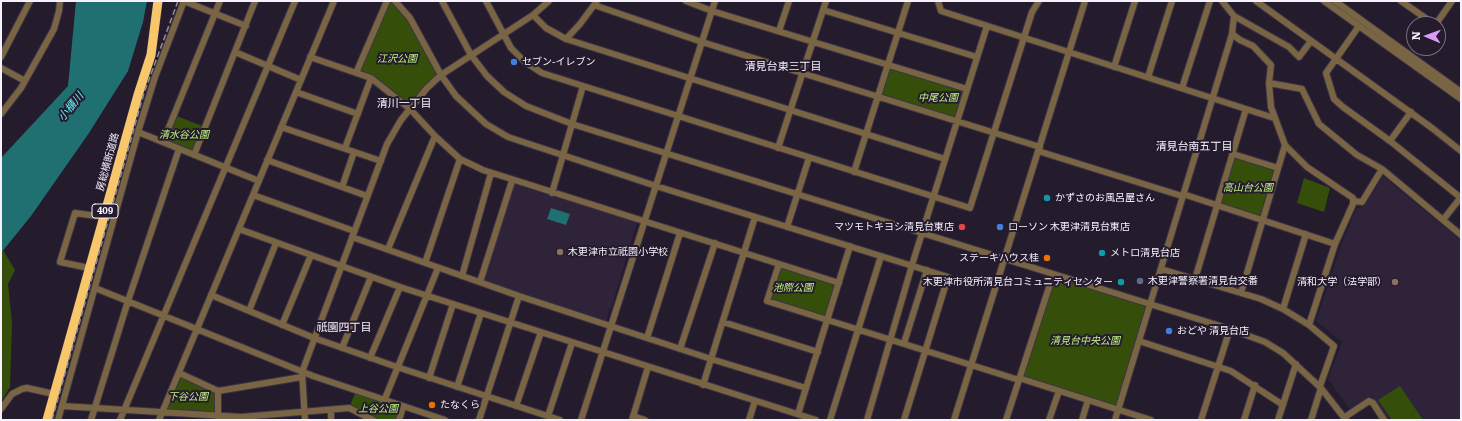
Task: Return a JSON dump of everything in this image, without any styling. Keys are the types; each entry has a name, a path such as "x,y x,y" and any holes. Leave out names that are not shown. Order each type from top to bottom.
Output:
{"highway":[{"name":"房総横断道路","path":"47,420 138,95 151,55 158,1"}],"street":[{"path":"1,57 30,1"},
{"path":"1,114 25,81 54,29 60,1"},
{"path":"58,420 138,132 155,77 184,1 246,26"},
{"path":"163,142 220,1"},
{"path":"194,155 255,1"},
{"path":"120,420 295,1"},
{"path":"159,420 334,1"},
{"path":"356,73 387,1"},
{"path":"395,1 410,18 441,75 456,96 486,124 520,143 948,277 904,420"},
{"path":"442,1 471,55 487,76 504,92 532,109 572,124 1230,329 1265,342 1283,353 1320,387 1345,419 1369,401 1373,403 1384,420"},
{"path":"486,1 503,35 518,56 533,68 583,86 970,208 1032,12 1038,1"},
{"path":"305,420 302,374 314,338 343,266 367,196 393,133 427,88 441,75 533,15 549,1"},
{"path":"686,1 712,11 967,89"},
{"path":"581,420 715,1"},
{"path":"779,31 789,1"},
{"path":"778,148 826,1"},
{"path":"854,172 908,1"},
{"path":"938,1 941,12 1274,118"},
{"path":"954,420 1085,1"},
{"path":"1114,67 1135,1"},
{"path":"1148,77 1172,1"},
{"path":"1182,88 1210,1"},
{"path":"1222,1 1234,16 1289,47 1299,57 1311,41"},
{"path":"1256,1 1411,112 1461,151"},
{"path":"1324,1 1461,99"},
{"path":"1335,1 1461,92"},
{"path":"1401,1 1423,16"},
{"path":"1441,16 1452,1"},
{"path":"566,39 596,3 702,42 994,133 1039,149 1335,244"},
{"path":"823,10 977,57"},
{"path":"533,15 546,28 566,39 945,159"},
{"path":"1115,420 1232,34 1234,16"},
{"path":"867,420 912,265 986,26"},
{"path":"1359,26 1326,73 1334,99 1461,197 1443,220"},
{"path":"1232,34 1240,40 1253,46 1271,65 1269,96 1274,118 1285,146 1306,167 1351,196 1354,201"},
{"path":"235,52 301,80"},
{"path":"310,57 371,78 410,109 434,136 460,159 491,173 512,181 715,243 839,283"},
{"path":"1,68 25,81"},
{"path":"345,148 371,78"},
{"path":"1269,83 1302,89 1319,124 1358,155 1382,169 1461,235"},
{"path":"552,193 583,86"},
{"path":"296,92 358,114"},
{"path":"1195,279 1246,109"},
{"path":"1390,141 1411,112"},
{"path":"281,127 381,161"},
{"path":"138,132 259,181"},
{"path":"388,249 434,136"},
{"path":"1241,293 1285,146"},
{"path":"91,420 128,301 179,149"},
{"path":"342,187 354,152"},
{"path":"1233,154 1278,168"},
{"path":"787,227 809,158"},
{"path":"425,263 460,159"},
{"path":"268,160 367,196"},
{"path":"1354,201 1362,202 1382,169"},
{"path":"462,276 491,173"},
{"path":"480,282 512,181"},
{"path":"253,195 438,268 680,349 806,388"},
{"path":"1309,325 1335,244 1354,201"},
{"path":"89,268 60,262 75,213 104,217"},
{"path":"703,384 756,217"},
{"path":"239,229 427,296 816,420"},
{"path":"647,338 680,233"},
{"path":"1283,309 1306,234"},
{"path":"249,311 276,243"},
{"path":"680,349 715,243"},
{"path":"798,414 850,246"},
{"path":"282,325 311,255"},
{"path":"830,420 881,256"},
{"path":"779,264 768,301 1151,420"},
{"path":"384,401 438,268"},
{"path":"1161,269 1241,293 1283,309 1309,325 1334,346 1320,387 1311,420"},
{"path":"904,343 927,270"},
{"path":"1006,420 1053,275"},
{"path":"342,348 371,277"},
{"path":"370,358 400,287"},
{"path":"95,288 164,315 302,374 445,420"},
{"path":"211,295 314,338 429,378 560,420"},
{"path":"479,420 519,296"},
{"path":"429,378 453,304"},
{"path":"457,387 481,313"},
{"path":"723,322 818,352"},
{"path":"1201,420 1230,329"},
{"path":"516,406 541,332"},
{"path":"1139,341 1231,371 1255,385 1283,405"},
{"path":"548,416 572,343"},
{"path":"1278,420 1296,364"},
{"path":"645,420 633,418 648,367"},
{"path":"179,373 218,392 302,374"},
{"path":"1244,420 1255,385"},
{"path":"1,409 7,399 17,390 27,388 54,394"},
{"path":"1049,420 1059,391"},
{"path":"218,392 218,417"},
{"path":"1082,420 1088,400"},
{"path":"749,420 755,401"},
{"path":"62,406 162,413 200,418 281,417 349,408 373,420"},
{"path":"399,420 403,407"},
{"path":"331,410 331,420"}],"shaded area":[{"name":"清和大学（法学部）","path":"1383,176 1461,241 1461,420 1388,420 1372,396 1350,409 1328,379 1342,342 1316,321 1342,243 1356,209 1366,204"},
{"name":"木更津市立祇園小学校","path":"516,185 637,222 611,309 609,309 607,320 605,321 484,281 513,186"}],"green space":[{"name":"江沢公園","path":"390,1 395,1 405,10 441,75 410,109 371,78 356,73"},
{"name":"中尾公園","path":"888,65 967,89 957,121 878,97"},
{"name":"清水谷公園","path":"174,115 205,127 194,155 163,142"},
{"name":"高山台公園","path":"1236,157 1274,170 1275,174 1262,216 1259,218 1221,205 1220,202 1233,160"},
{"path":"1304,178 1330,188 1324,212 1297,203"},
{"path":"3,250 15,270 8,284 12,323 10,387 1,402 1,253"},
{"name":"池際公園","path":"779,264 839,283 828,319 767,301"},
{"name":"清見台中央公園","path":"1054,278 1148,305 1116,407 1022,377"},
{"name":"下谷公園","path":"179,373 218,391 218,417 162,413"},
{"path":"1400,386 1423,420 1392,420 1378,400"},
{"name":"上谷公園","path":"356,391 403,407 399,420 373,420 349,408"}],"water":[{"name":"小櫃川","path":"76,1 147,1 143,22 128,71 89,133 31,216 1,253 1,158 68,86"},
{"path":"551,208 570,214 566,225 547,219"}],"railway":[{"path":"52,420 144,93 178,1"}],"place":[{"name":"セブン-イレブン","path":"514,62"},
{"name":"かずさのお風呂屋さん","path":"1047,198"},
{"name":"マツモトキヨシ清見台東店","path":"962,227"},
{"name":"ローソン 木更津清見台東店","path":"1000,227"},
{"name":"木更津市立祇園小学校","path":"560,252"},
{"name":"メトロ清見台店","path":"1102,253"},
{"name":"ステーキハウス桂","path":"1047,258"},
{"name":"木更津警察署清見台交番","path":"1140,281"},
{"name":"木更津市役所清見台コミュニティセンター","path":"1121,282"},
{"name":"清和大学（法学部）","path":"1395,282"},
{"name":"おどや 清見台店","path":"1169,331"},
{"name":"たなくら","path":"432,405"}],"district":[{"name":"清見台東三丁目","path":"783,67"},
{"name":"清川一丁目","path":"404,104"},
{"name":"清見台南五丁目","path":"1194,147"},
{"name":"祇園四丁目","path":"344,328"}]}
